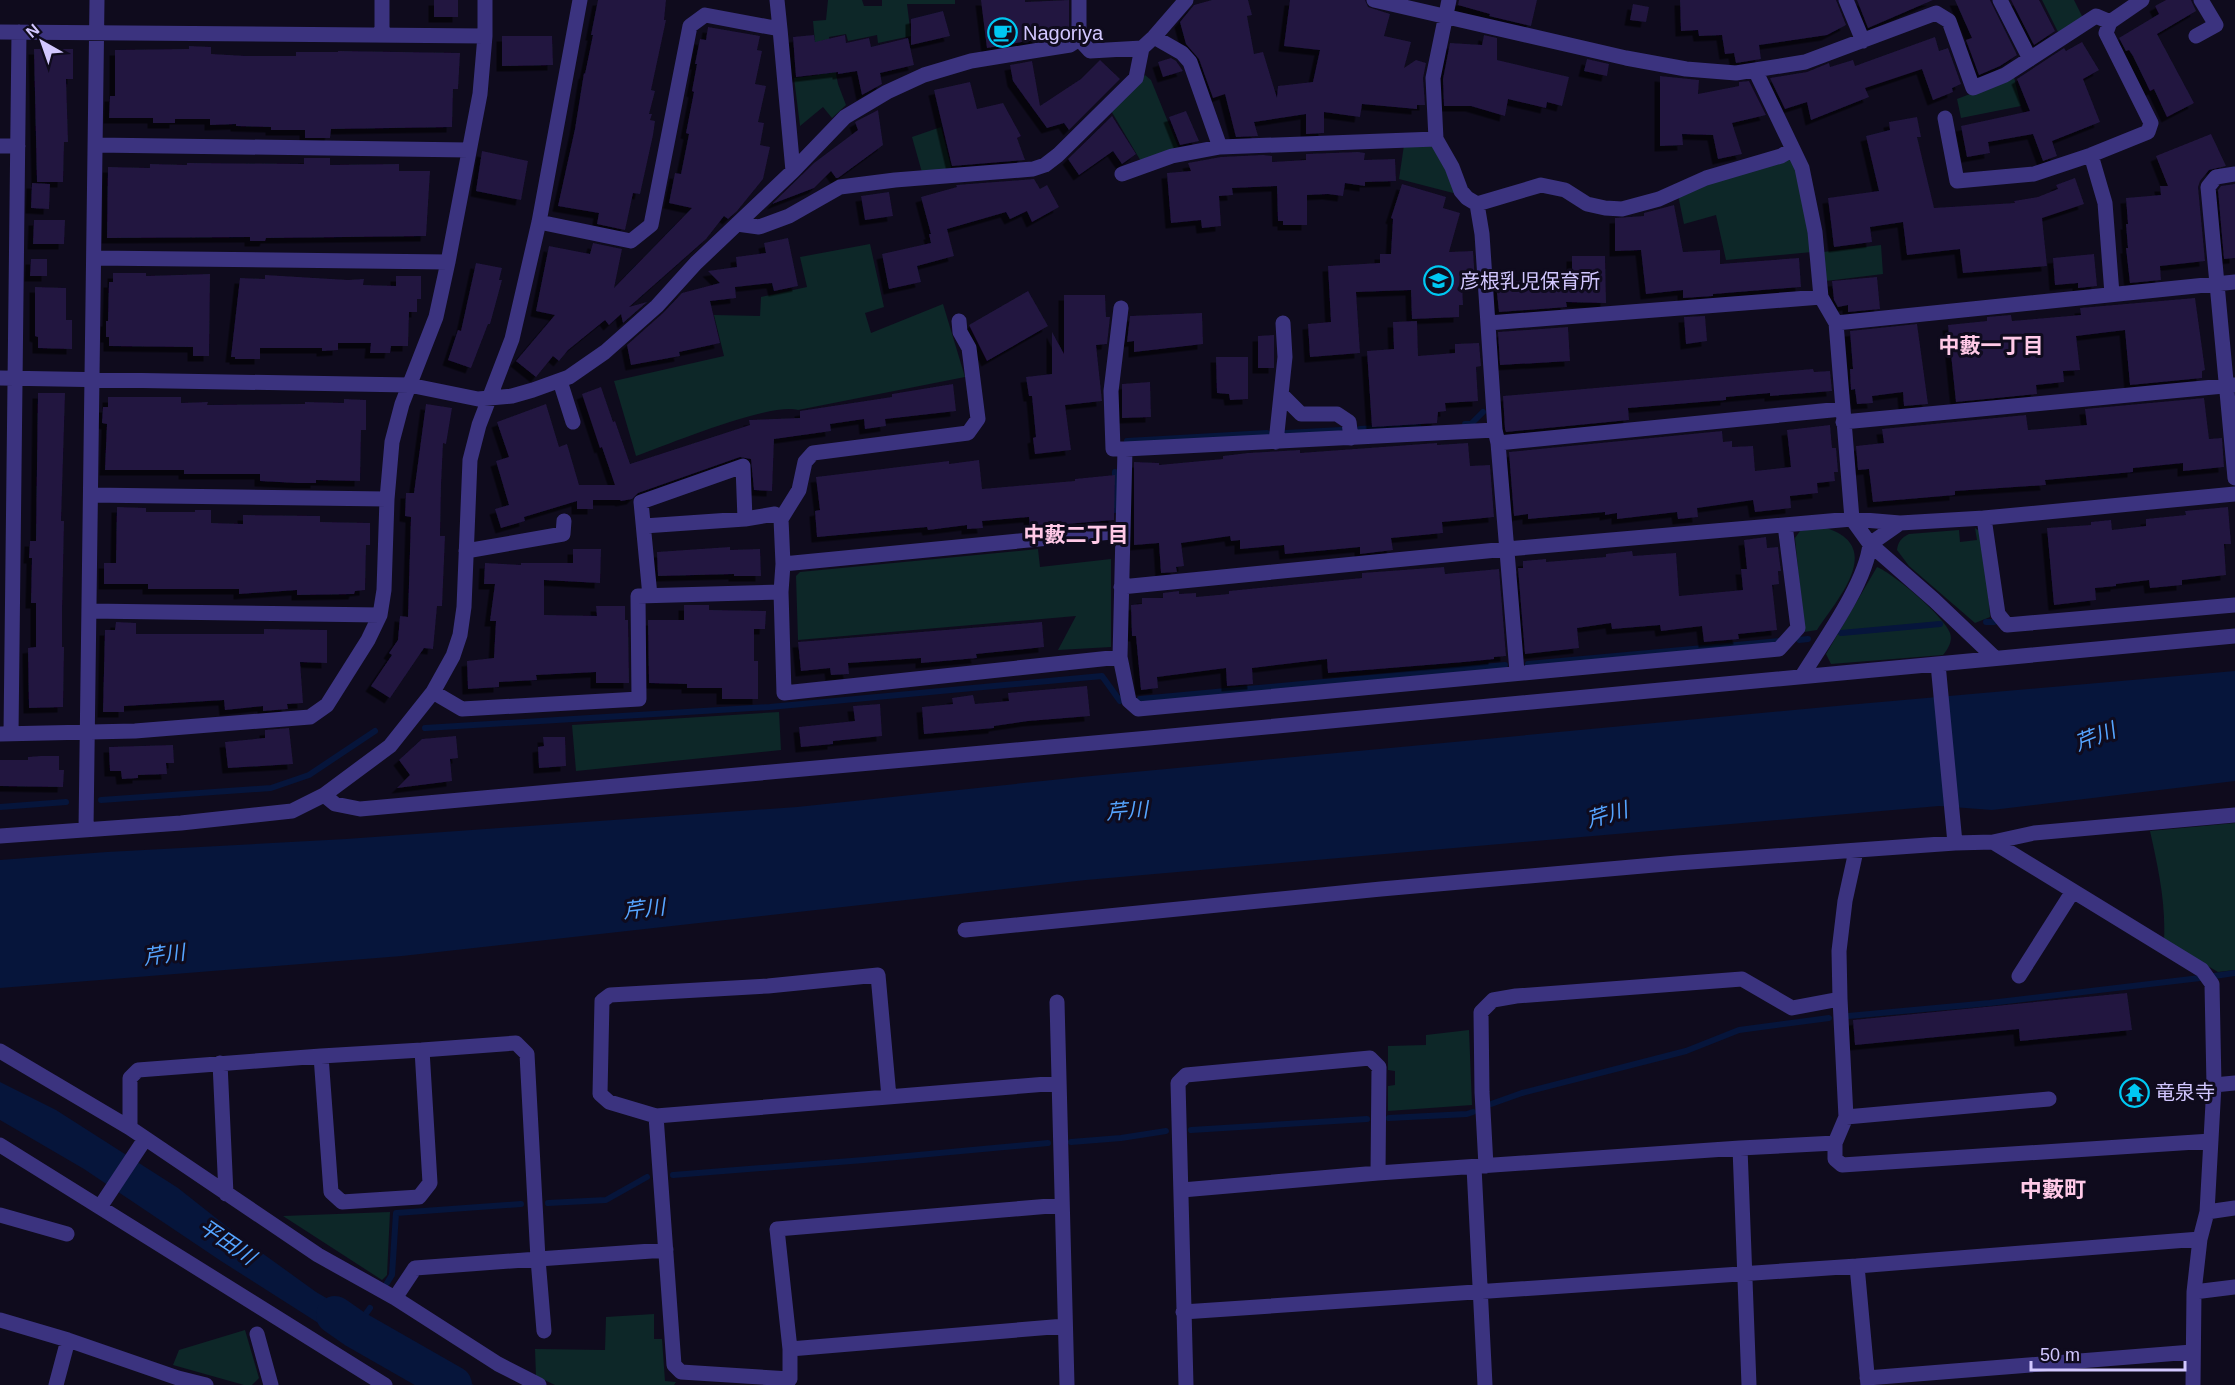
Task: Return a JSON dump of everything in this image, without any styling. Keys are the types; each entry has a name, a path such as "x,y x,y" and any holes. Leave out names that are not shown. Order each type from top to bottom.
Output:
{"street":[{"path":"86,829 97,0"},
{"path":"382,0 382,34"},
{"path":"18,32 16,263 7,378 5,734 135,731 310,717 327,705 368,640 380,615 384,590 387,499 392,442 409,384 436,317 475,141 485,36 485,0"},
{"path":"0,836 292,811 324,795 390,746 433,692 453,656 460,635 464,608 470,460 479,425 512,339 539,222 580,0"},
{"path":"777,0 793,171"},
{"path":"1079,0 1079,39 1090,51 1142,48"},
{"path":"737,224 759,227 789,216 840,187 895,180 1032,169 1045,165 1136,78 1142,48 1186,0"},
{"path":"1374,0 1446,15 1631,62 1736,73 1805,62 1867,41 1936,13 1943,15 1949,21 1973,88 2005,75 2096,16 2110,22"},
{"path":"1449,0 1433,78 1436,139 1456,175 1461,191 1477,204 1488,248 1488,323 1517,672"},
{"path":"1845,0 1867,41"},
{"path":"2000,0 2031,59"},
{"path":"1945,118 1957,181 2034,174 2134,142 2148,132 2151,123 2106,33 2110,22 2142,0"},
{"path":"2196,36 2216,25 2201,0"},
{"path":"539,222 631,241 651,225 690,26 705,15 780,29"},
{"path":"0,32 485,36"},
{"path":"1154,37 1182,53 1190,62 1220,147"},
{"path":"7,378 409,384 478,399 512,396 560,381 605,352 657,306 696,262 793,171 845,117 887,92 924,75 971,61 998,60 1070,45 1079,39"},
{"path":"1755,70 1802,168 1815,232 1821,297 1836,323 1852,519 1870,544 1995,658"},
{"path":"1122,174 1172,156 1220,147 1436,139"},
{"path":"96,145 475,141"},
{"path":"0,146 18,146"},
{"path":"1477,204 1541,184 1565,190 1587,204 1622,209 1659,199 1706,178 1781,156 1793,149"},
{"path":"2091,155 2105,203 2112,294"},
{"path":"2235,174 2216,177 2208,187 2217,284 2231,385 2235,478"},
{"path":"94,258 448,262"},
{"path":"0,262 16,263"},
{"path":"1836,323 1923,308 2235,282"},
{"path":"1488,323 1821,297"},
{"path":"1121,308 1111,391 1113,449 1125,450 1350,438 1496,436 1843,415 2231,385"},
{"path":"960,321 960,332 969,348 978,419 968,433 813,453 805,462 799,490 782,519 781,592 784,693 1120,657"},
{"path":"1276,442 1285,357 1283,323"},
{"path":"560,381 573,422"},
{"path":"1281,394 1301,414 1337,414 1349,422 1350,438"},
{"path":"1125,450 1120,657 1129,701 1138,709 1779,649 1798,628 1785,525"},
{"path":"650,596 641,502 743,466 745,519"},
{"path":"1122,587 1507,549 1715,535 1785,525 1852,519 1900,523 1984,518 2235,494"},
{"path":"91,495 387,499"},
{"path":"644,526 745,519 775,514 782,519"},
{"path":"1984,518 1998,614 2007,625 2235,605"},
{"path":"1802,676 1861,578 1869,555 1870,544 1900,523"},
{"path":"783,564 1122,531"},
{"path":"466,551 564,534"},
{"path":"433,692 462,709 639,699 638,596 781,592"},
{"path":"89,611 380,615"},
{"path":"324,795 335,804 360,809 1802,676 1939,671 1995,658 2235,636"},
{"path":"1939,671 1955,838"},
{"path":"965,930 1381,889 1653,865 1857,851 1955,838 1993,842 2034,833 2235,815"},
{"path":"1993,842 2202,970 2212,984 2214,1085 2207,1212 2200,1239 2194,1292 2193,1385"},
{"path":"1857,851 1845,901 1839,951 1846,1117 1835,1143 1835,1159 1842,1165 2211,1141"},
{"path":"2019,976 2073,891"},
{"path":"888,1097 878,975 768,986 610,995 602,1002 600,1094 609,1102 656,1116 1059,1083"},
{"path":"1485,1385 1480,1293 1481,1012 1493,1000 1742,979 1792,1008 1840,999"},
{"path":"1057,1002 1067,1385"},
{"path":"130,1128 130,1078 138,1070 516,1043 527,1054 544,1331"},
{"path":"321,1056 331,1192 342,1202 419,1197 430,1183 422,1050"},
{"path":"0,1051 130,1128 143,1142 318,1255 395,1298 498,1364 538,1385"},
{"path":"1186,1385 1178,1083 1186,1075 1370,1058 1379,1067 1378,1173"},
{"path":"220,1063 226,1194"},
{"path":"2214,1085 2235,1083"},
{"path":"1846,1117 2049,1099"},
{"path":"656,1116 674,1365 681,1372 791,1382 790,1349 777,1229 1062,1205"},
{"path":"102,1203 143,1142"},
{"path":"1182,1190 1378,1173 1835,1143"},
{"path":"0,1145 102,1203 385,1385"},
{"path":"1740,1148 1749,1385"},
{"path":"2207,1212 2235,1208"},
{"path":"0,1215 67,1234"},
{"path":"1183,1312 1857,1266 2200,1239"},
{"path":"395,1298 415,1268 666,1250"},
{"path":"1857,1266 1867,1382 2192,1352"},
{"path":"2194,1292 2235,1287"},
{"path":"0,1320 68,1340 177,1382 206,1385"},
{"path":"790,1349 1065,1326"},
{"path":"257,1334 270,1385"},
{"path":"56,1385 68,1340"}],"green space":[{"path":"828,0 862,0 864,6 882,6 882,0 955,0 955,4 907,4 911,36 878,43 877,35 848,41 846,34 829,37 838,84 846,105 832,118 823,107 800,126 794,78 818,75 813,21 826,20"},
{"path":"2042,0 2074,0 2084,20 2060,36"},
{"path":"1145,75 1151,80 1179,149 1142,163 1110,109"},
{"path":"2014,77 2021,106 1961,118 1957,99"},
{"path":"941,127 952,171 923,176 912,137"},
{"path":"1435,143 1457,194 1399,179 1404,145"},
{"path":"1791,156 1799,174 1812,252 1726,260 1716,215 1684,224 1678,195"},
{"path":"870,244 884,307 865,313 871,333 943,304 965,377 798,410 784,409 766,412 719,425 636,456 614,381 724,356 714,315 760,316 761,297 807,287 800,257"},
{"path":"1881,245 1883,274 1826,281 1823,252"},
{"path":"1823,527 1842,535 1852,546 1855,559 1852,573 1836,603 1817,630 1804,632 1795,538 1800,531"},
{"path":"1975,528 1984,534 1990,617 1975,623 1909,566 1897,550 1900,540 1909,534 1959,530 1960,542 1977,540"},
{"path":"1038,549 1040,567 1111,559 1111,647 1058,650 1076,616 798,640 796,576 800,572"},
{"path":"1877,567 1918,596 1946,626 1951,639 1943,655 1831,664 1826,654"},
{"path":"779,712 781,750 576,771 572,725"},
{"path":"2235,823 2235,970 2218,972 2164,940 2163,899 2150,831"},
{"path":"1469,1030 1472,1105 1388,1111 1388,1086 1395,1085 1395,1071 1388,1070 1388,1046 1426,1045 1426,1035"},
{"path":"390,1212 387,1275 382,1280 283,1216"},
{"path":"654,1314 654,1339 662,1339 665,1381 676,1382 674,1385 555,1385 536,1376 535,1349 605,1350 606,1317"},
{"path":"245,1330 259,1378 252,1385 244,1385 173,1365 179,1350"}],"water":[{"name":"芹川","path":"2235,671 2235,781 1992,810 1939,806 1086,880 402,956 0,988 0,860 346,839 797,807 1081,777"},
{"path":"0,1082 56,1110 178,1188 240,1237 316,1292 347,1310 345,1314 403,1363 414,1358 474,1385 427,1385 323,1326 84,1169 0,1120"}],"building":[{"path":"434,0 458,0 458,17 434,17"},
{"path":"598,0 666,0 664,20 666,20 651,90 655,91 649,114 652,114 650,120 655,121 653,135 640,194 633,193 625,230 597,224 599,213 558,206 575,129"},
{"path":"981,0 1025,0 1025,2 1069,0 1069,34 987,48"},
{"path":"1212,0 1248,0 1252,15 1247,16 1254,54 1263,52 1277,98 1278,86 1313,82 1320,50 1284,46 1290,0 1365,0 1368,7 1390,14 1384,36 1411,42 1404,68 1416,60 1426,63 1423,78 1425,105 1417,105 1417,109 1362,104 1360,117 1324,112 1324,133 1306,134 1306,114 1254,122 1258,136 1236,137 1225,94 1213,98 1199,59 1186,44 1180,22 1194,5"},
{"path":"1459,0 1537,0 1531,26 1489,16 1490,14 1458,5"},
{"path":"1680,0 1836,0 1846,25 1827,35 1759,45 1761,59 1736,63 1734,53 1725,54 1722,35 1699,36 1698,30 1681,31"},
{"path":"1857,0 1933,0 1868,28"},
{"path":"1955,0 1990,0 2017,55 2000,66 1979,75 1966,40 1972,38"},
{"path":"2011,0 2039,0 2055,31 2034,45"},
{"path":"2166,0 2191,0 2196,11 2157,34 2194,103 2167,117 2154,89 2150,91 2133,56 2129,50 2126,51 2119,38 2159,14 2155,6"},
{"path":"1633,4 1649,7 1646,22 1630,20"},
{"path":"943,11 950,36 911,45 911,19"},
{"path":"708,27 760,36 757,50 762,51 755,84 766,86 758,122 764,123 760,145 770,147 763,179 737,211 728,219 724,216 706,239 629,307 647,302 623,323 621,314 609,325 605,320 568,350 559,361 553,356 536,377 516,361 555,315 536,311 549,246 590,254 593,243 622,249 614,288 692,208 669,203 675,173 681,174 689,134 686,133 694,92 692,91 697,64 695,64 700,39 706,40"},
{"path":"814,35 815,42 845,35 846,43 869,38 871,47 908,38 914,65 880,73 882,84 862,95 857,71 796,77 793,37"},
{"path":"1484,35 1497,38 1497,60 1569,77 1562,106 1547,102 1546,108 1508,99 1505,116 1471,106 1444,106 1443,79 1450,43 1482,45"},
{"path":"502,36 552,36 553,65 502,66"},
{"path":"1935,37 1939,51 1948,48 1961,84 1952,88 1953,92 1933,100 1922,69 1865,88 1869,97 1811,120 1807,102 1785,109 1770,78 1807,72 1829,63 1830,67 1853,60 1855,66"},
{"path":"2082,42 2099,70 2083,79 2100,122 2052,141 2057,156 2043,161 2033,134 1988,142 1990,153 1967,157 1961,126 2030,111 2017,79 2064,48 2066,51"},
{"path":"189,46 211,47 211,54 246,56 296,56 296,52 338,51 460,53 458,89 453,89 452,127 331,129 330,138 305,138 305,130 271,130 271,127 236,126 236,124 210,125 210,119 175,119 175,123 153,123 153,118 109,118 110,96 115,96 115,50 189,49"},
{"path":"34,49 73,49 73,79 66,79 68,142 64,142 63,182 37,182"},
{"path":"1171,58 1183,71 1163,77 1158,62"},
{"path":"1587,59 1609,64 1607,76 1584,71"},
{"path":"1100,60 1120,79 1069,130 1064,123 1047,128 1013,81 1010,65 1032,61 1040,106 1081,79"},
{"path":"1660,76 1699,80 1698,94 1739,86 1739,82 1749,81 1766,115 1732,123 1742,154 1718,159 1713,135 1682,134 1683,145 1660,146"},
{"path":"970,82 977,109 1003,103 1021,136 1017,138 1025,160 952,166 934,90"},
{"path":"878,110 883,145 838,178 831,171 814,188 772,204 814,163 858,130 855,122"},
{"path":"1186,111 1199,141 1180,145 1169,117"},
{"path":"1112,116 1136,154 1122,164 1113,151 1079,175 1068,159"},
{"path":"1917,117 1921,137 1917,137 1934,208 2015,203 2014,201 2038,197 2058,189 2056,185 2075,178 2084,204 2042,218 2047,266 1963,273 1960,249 1907,255 1903,222 1870,227 1872,242 1834,247 1828,198 1879,191 1866,136 1890,130 1889,122"},
{"path":"2211,134 2226,166 2209,170 2198,187 2205,261 2160,266 2161,280 2130,283 2126,248 2128,248 2126,224 2128,224 2126,198 2161,195 2160,186 2168,186 2156,156"},
{"path":"482,151 528,161 521,200 476,191"},
{"path":"1365,153 1364,160 1395,159 1396,181 1365,182 1365,186 1345,183 1343,196 1307,195 1307,225 1283,225 1283,221 1278,221 1277,186 1232,188 1233,195 1219,196 1221,226 1202,228 1201,220 1171,223 1167,173 1191,171 1188,163 1221,157 1263,155 1272,156 1272,162 1306,160 1306,154"},
{"path":"304,158 330,158 330,165 399,164 399,171 430,171 426,236 266,238 265,241 250,241 250,237 107,238 108,167 150,168 150,164 187,165 187,163 304,164"},
{"path":"1034,179 1040,189 1047,185 1059,207 1032,222 1027,211 1010,219 1006,212 947,229 954,256 917,266 921,282 889,289 882,254 931,243 929,234 931,234 921,197 957,187 956,185"},
{"path":"32,183 50,184 49,209 31,208"},
{"path":"1402,184 1446,197 1443,208 1460,213 1449,252 1473,251 1475,281 1462,283 1463,305 1459,305 1459,317 1412,319 1411,290 1356,292 1360,353 1310,357 1308,324 1331,322 1328,266 1380,263 1380,254 1391,254 1393,219 1391,218"},
{"path":"2235,184 2235,258 2224,259 2218,190 2221,186"},
{"path":"889,192 893,216 865,220 861,196"},
{"path":"1674,205 1683,252 1720,250 1720,264 1799,258 1801,287 1683,298 1683,290 1646,294 1641,250 1615,251 1615,218 1644,216 1644,213"},
{"path":"34,220 65,220 64,244 33,244"},
{"path":"788,238 798,286 774,291 772,283 735,287 736,298 710,301 720,343 679,352 680,356 631,365 627,345 682,293 720,283 708,271 737,267 736,257 766,253 764,243"},
{"path":"2094,254 2097,286 2078,288 2078,283 2055,285 2053,258"},
{"path":"1572,256 1605,256 1606,303 1566,302 1567,307 1499,312 1496,283 1572,276"},
{"path":"31,259 47,259 47,276 30,276"},
{"path":"476,263 502,268 499,280 502,280 490,324 488,324 471,368 448,360 458,330 461,331"},
{"path":"113,273 146,273 146,276 210,274 209,356 193,356 193,347 109,346 109,337 106,337 106,321 108,321 109,282 113,282"},
{"path":"265,275 364,279 363,285 396,286 396,276 421,276 421,299 417,299 417,312 409,312 408,346 391,346 390,353 370,353 371,343 338,343 338,350 322,351 322,348 260,348 260,359 235,359 231,357 240,278 265,279"},
{"path":"1877,277 1880,309 1848,312 1848,305 1838,307 1834,300 1832,281"},
{"path":"35,287 66,288 66,320 72,320 72,349 38,348 38,337 35,336"},
{"path":"1028,291 1048,326 987,361 969,325"},
{"path":"1064,295 1105,295 1106,317 1110,317 1107,344 1096,345 1102,401 1065,405 1071,450 1035,454 1033,438 1036,437 1032,396 1029,396 1026,377 1052,374 1052,332 1064,354"},
{"path":"2195,298 2205,370 2202,371 2202,378 2130,385 2125,330 2076,336 2080,370 2063,371 2064,382 2036,385 2037,394 1956,402 1948,325 1987,321 1987,317 2011,315 2012,321 2081,315 2080,308"},
{"path":"1202,313 1203,344 1134,352 1134,341 1127,342 1130,316"},
{"path":"1705,316 1707,341 1686,344 1684,317"},
{"path":"1417,321 1418,356 1455,353 1455,344 1479,343 1481,366 1476,367 1478,401 1445,403 1446,411 1438,412 1437,423 1372,427 1367,351 1394,349 1393,322"},
{"path":"1917,324 1928,404 1904,406 1903,392 1872,396 1873,403 1857,404 1855,389 1851,390 1850,369 1853,369 1850,331"},
{"path":"1568,327 1570,361 1500,365 1498,332"},
{"path":"1274,335 1274,368 1258,368 1258,336"},
{"path":"1216,357 1248,357 1248,399 1230,400 1229,394 1217,393"},
{"path":"1813,369 1814,372 1830,371 1832,391 1770,396 1770,393 1726,397 1726,400 1628,408 1629,420 1506,432 1505,429 1503,396"},
{"path":"1150,382 1151,417 1122,418 1122,384"},
{"path":"953,384 956,411 885,419 886,426 865,429 864,419 830,424 831,431 774,439 772,491 754,490 751,459 740,457 638,493 632,499 593,500 593,509 577,509 577,501 524,517 525,521 501,528 495,509 509,505 496,461 509,457 497,422 546,404 559,447 567,444 579,485 615,485 582,394 601,387 630,464 750,425 749,420 800,418 800,411 892,397 892,394"},
{"path":"38,393 65,393 61,521 64,521 63,707 29,708 28,648 36,647 36,603 31,603 32,558 29,558 30,541 36,541"},
{"path":"108,397 181,397 181,403 208,402 207,405 344,403 344,399 366,400 366,430 361,430 360,481 316,480 316,483 298,483 260,481 260,474 184,474 184,470 105,470 107,424 102,423 103,407 108,407"},
{"path":"2204,398 2209,439 2222,438 2224,467 2183,471 2183,463 2133,468 2133,472 2045,480 2046,485 1955,491 1955,495 1873,502 1869,469 1858,470 1856,446 1884,443 1882,429 2026,415 2028,430 2087,425 2085,409"},
{"path":"426,404 452,408 446,444 443,443 440,536 445,536 442,606 437,606 433,649 424,648 390,698 371,686 392,655 389,653 398,640 400,616 408,617 411,517 405,516 406,493 414,493"},
{"path":"1830,425 1832,448 1836,448 1838,472 1834,472 1835,481 1817,483 1818,493 1790,496 1791,508 1755,512 1753,500 1697,508 1698,517 1678,519 1677,512 1617,519 1617,513 1605,515 1605,512 1528,519 1528,514 1514,516 1509,452 1722,431 1723,442 1732,441 1732,447 1753,446 1755,471 1791,467 1787,430"},
{"path":"1437,443 1437,445 1468,443 1470,466 1490,465 1494,517 1442,522 1443,533 1391,538 1393,550 1360,554 1360,547 1285,554 1284,545 1240,549 1240,540 1231,541 1230,536 1181,543 1184,566 1176,567 1177,572 1161,573 1159,543 1134,545 1134,462 1159,463 1159,465 1223,459 1223,456 1248,453 1300,450 1300,453"},
{"path":"979,460 982,489 1115,475 1114,520 1030,527 1029,517 982,521 983,528 967,529 967,525 928,530 927,527 817,537 815,511 820,510 816,477 949,461 949,464"},
{"path":"117,507 146,508 146,512 211,510 211,523 243,524 243,515 320,516 320,522 370,523 370,545 366,545 365,590 355,591 354,594 297,595 297,590 239,594 239,589 148,589 148,584 104,584 104,563 116,563"},
{"path":"2228,507 2231,544 2224,544 2226,575 2182,580 2182,585 2150,588 2149,580 2116,584 2116,586 2095,588 2096,600 2054,605 2047,528 2091,525 2091,522 2111,520 2112,530 2146,526 2146,519 2186,515 2185,511"},
{"path":"1766,537 1767,548 1778,547 1781,571 1778,571 1779,584 1772,585 1777,630 1738,634 1739,639 1704,642 1702,626 1661,631 1660,625 1612,629 1611,623 1577,628 1579,648 1525,654 1518,568 1523,568 1523,561 1546,559 1546,562 1606,557 1606,554 1632,551 1633,556 1676,553 1679,596 1743,590 1741,569 1747,569 1744,540"},
{"path":"730,547 730,550 760,549 761,576 734,576 734,574 658,576 657,552"},
{"path":"573,549 601,549 600,583 544,580 544,615 597,616 596,606 625,606 625,620 628,620 629,683 596,683 596,672 536,675 537,680 499,682 499,687 468,689 467,661 494,658 496,621 490,621 495,584 484,584 485,563 521,565 521,563 573,563"},
{"path":"1444,567 1445,574 1499,569 1506,656 1464,662 1328,673 1327,659 1252,668 1253,684 1227,686 1226,668 1157,677 1158,688 1141,690 1136,636 1132,636 1131,605 1142,604 1142,598 1163,598 1163,593 1179,591 1179,594 1196,593 1196,597 1229,594 1229,591 1362,578 1362,573"},
{"path":"684,605 709,605 709,610 766,611 765,629 754,629 754,661 758,661 758,699 722,699 722,688 687,688 687,684 649,683 648,620 684,620"},
{"path":"116,622 136,623 136,634 264,634 264,629 327,630 327,663 300,662 303,703 287,704 288,709 263,711 263,706 225,710 224,700 124,706 124,712 103,712 105,630 115,630"},
{"path":"1042,622 1044,647 976,654 977,658 921,663 921,658 848,663 849,674 831,675 830,668 801,671 798,642"},
{"path":"1087,686 1090,716 924,734 922,707 953,704 952,698 973,695 975,704 1009,701 1008,693"},
{"path":"880,704 882,736 801,747 799,727 855,721 853,706"},
{"path":"289,728 293,764 228,768 225,742 265,738 265,730"},
{"path":"456,736 458,758 450,759 452,781 397,788 410,775 399,760 422,739"},
{"path":"543,737 565,737 566,766 539,768 538,747 544,746"},
{"path":"173,745 174,763 166,763 167,774 138,775 138,778 122,779 121,771 110,771 109,747"},
{"path":"59,756 59,770 64,770 63,787 0,786 0,760 28,760 28,757"},
{"path":"2127,993 2132,1030 2020,1041 2019,1029 1855,1045 1853,1020"}],"waterway":[{"path":"1465,424 1471,424 1483,412"},
{"path":"1360,429 1418,426"},
{"path":"1286,433 1341,430"},
{"path":"1127,441 1267,433"},
{"path":"1115,472 1115,510"},
{"path":"1986,622 1994,622"},
{"path":"1841,633 1940,624"},
{"path":"1799,640 1808,639"},
{"path":"1528,664 1780,641"},
{"path":"1140,699 1505,665"},
{"path":"425,728 770,707 1102,676 1120,701"},
{"path":"101,800 271,788 309,775 375,731"},
{"path":"0,807 66,802"},
{"path":"2214,976 2235,973"},
{"path":"1848,1016 1990,1003 2200,978"},
{"path":"1491,1104 1522,1093 1686,1051 1739,1030 1829,1018"},
{"path":"1389,1118 1473,1112"},
{"path":"1191,1130 1367,1119"},
{"path":"1071,1142 1166,1131"},
{"path":"673,1175 1048,1143"},
{"path":"548,1203 606,1200 647,1177"},
{"path":"387,1283 392,1275 396,1213 521,1204"},
{"path":"355,1329 370,1308"},
{"name":"平田川","path":"335,1315 355,1329 453,1385"}],"place":[{"name":"Nagoriya","path":"1002,33"},
{"name":"彦根乳児保育所","path":"1439,281"},
{"name":"竜泉寺","path":"2134,1092"}],"district":[{"name":"中藪一丁目","path":"1991,346"},
{"name":"中藪二丁目","path":"1076,535"},
{"name":"中藪町","path":"2053,1189"}]}
